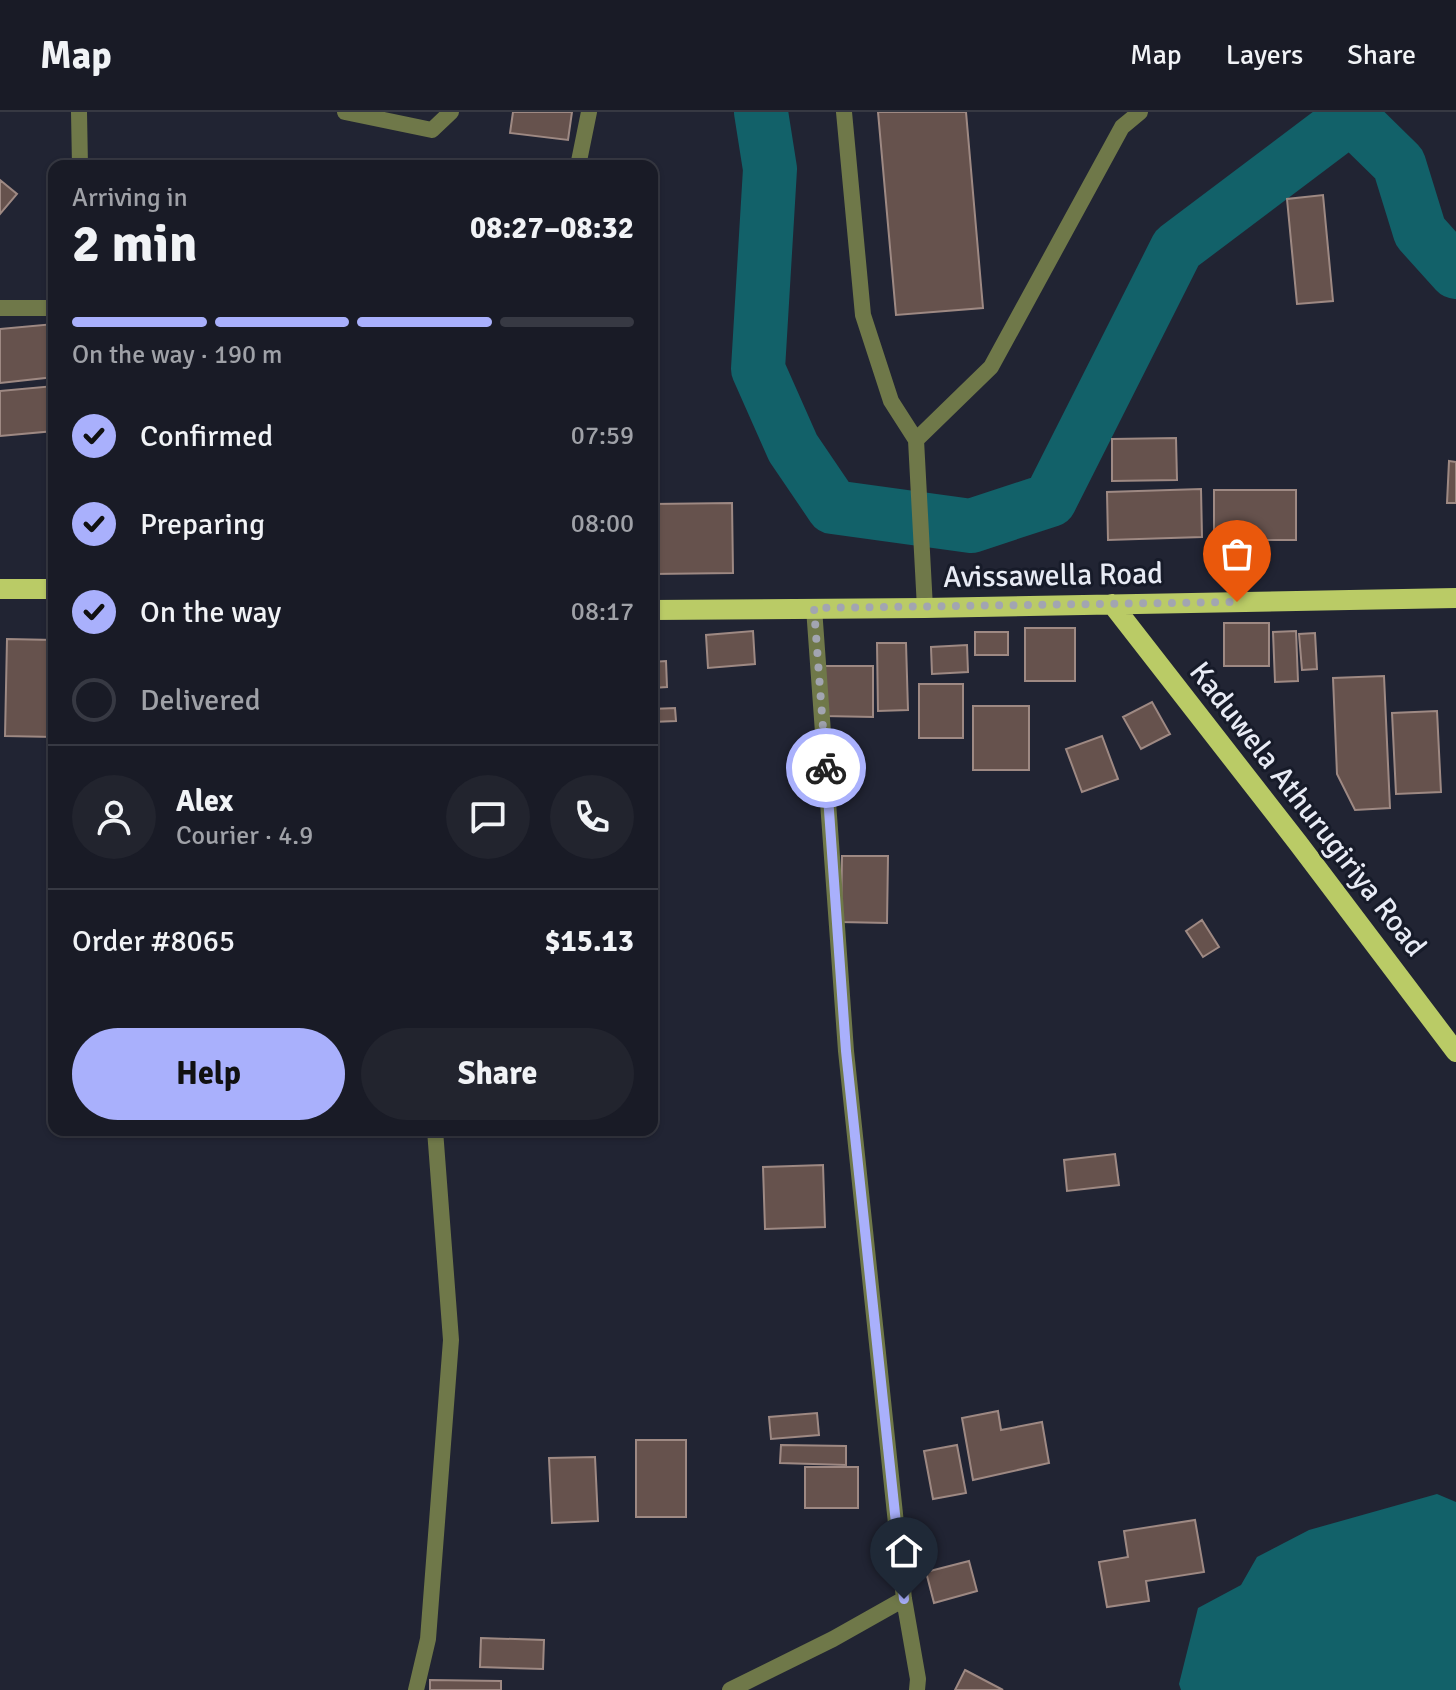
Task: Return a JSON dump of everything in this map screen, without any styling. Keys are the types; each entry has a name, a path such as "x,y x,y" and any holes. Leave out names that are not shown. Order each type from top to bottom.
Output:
{"main road":[{"path":"0,589 48,589"},
{"name":"Avissawella Road","path":"658,610 1456,598"},
{"name":"Kaduwela Athurugiriya Road","path":"1112,604 1456,1052"}],"street":[{"path":"79,112 80,160"},
{"path":"345,112 432,130 451,112"},
{"path":"579,160 589,112"},
{"path":"844,112 863,315 891,401 916,440 925,608"},
{"path":"916,440 991,367 1122,127 1140,112"},
{"path":"0,308 48,308"},
{"path":"814,608 846,1051 904,1599 918,1679 917,1690"},
{"path":"416,1690 428,1639 451,1340 435,1136"},
{"path":"730,1690 833,1639 904,1599"}],"shaded area":[{"path":"1437,1494 1456,1502 1456,1690 1181,1690 1179,1684 1198,1608 1241,1585 1257,1557 1309,1530"}],"building":[{"path":"513,112 572,112 568,140 510,133"},
{"path":"878,112 966,112 983,308 896,315"},
{"path":"0,180 17,194 0,214"},
{"path":"1323,195 1333,301 1297,304 1287,199"},
{"path":"48,325 48,378 0,383 0,329"},
{"path":"48,387 48,432 0,436 0,391"},
{"path":"1176,438 1177,480 1112,481 1112,439"},
{"path":"1449,461 1456,462 1456,503 1447,503"},
{"path":"1201,489 1202,537 1108,540 1107,492"},
{"path":"1214,490 1296,490 1296,540 1214,540"},
{"path":"732,503 733,573 658,574 658,504"},
{"path":"1224,623 1269,623 1269,666 1224,666"},
{"path":"1025,628 1075,628 1075,681 1025,681"},
{"path":"753,631 755,664 708,668 706,635"},
{"path":"1296,631 1298,681 1275,682 1273,632"},
{"path":"975,632 1008,632 1008,655 975,655"},
{"path":"1315,633 1317,669 1302,670 1299,634"},
{"path":"7,639 48,640 48,737 5,736"},
{"path":"877,643 906,643 908,710 878,711"},
{"path":"967,645 968,672 932,674 931,647"},
{"path":"666,661 667,687 658,688 658,662"},
{"path":"825,666 873,666 873,717 824,716"},
{"path":"1384,676 1390,808 1355,810 1337,774 1333,678"},
{"path":"919,684 963,684 963,738 919,738"},
{"path":"1152,702 1170,734 1141,749 1123,717"},
{"path":"973,706 1029,706 1029,770 973,770"},
{"path":"675,708 676,721 658,722 658,709"},
{"path":"1437,711 1441,792 1396,794 1392,713"},
{"path":"1102,736 1118,779 1082,792 1066,749"},
{"path":"842,856 888,856 887,923 841,922"},
{"path":"1202,920 1219,947 1203,957 1186,931"},
{"path":"1115,1154 1119,1185 1067,1191 1064,1160"},
{"path":"823,1165 825,1227 765,1229 763,1167"},
{"path":"998,1411 1001,1430 1042,1422 1049,1463 973,1480 962,1418"},
{"path":"817,1413 819,1435 771,1439 769,1417"},
{"path":"636,1440 686,1440 686,1517 636,1517"},
{"path":"781,1445 846,1446 846,1465 780,1463"},
{"path":"957,1445 966,1493 933,1499 924,1451"},
{"path":"595,1457 598,1521 552,1523 549,1458"},
{"path":"805,1467 858,1467 858,1508 805,1508"},
{"path":"1195,1520 1204,1572 1146,1581 1149,1601 1107,1607 1099,1562 1128,1557 1124,1531"},
{"path":"969,1561 977,1591 934,1603 926,1572"},
{"path":"481,1638 544,1640 543,1669 480,1667"},
{"path":"965,1670 1003,1690 955,1690"},
{"path":"430,1680 501,1681 501,1690 430,1690"}],"waterway":[{"path":"761,112 770,169 758,369 793,448 833,507 971,526 1050,500 1177,248 1351,117 1399,164 1420,232 1456,272"}],"way so far":[{"path":"826,768 814,608 1237,602"}],"route":[{"path":"826,768 846,1051 904,1599"}]}
